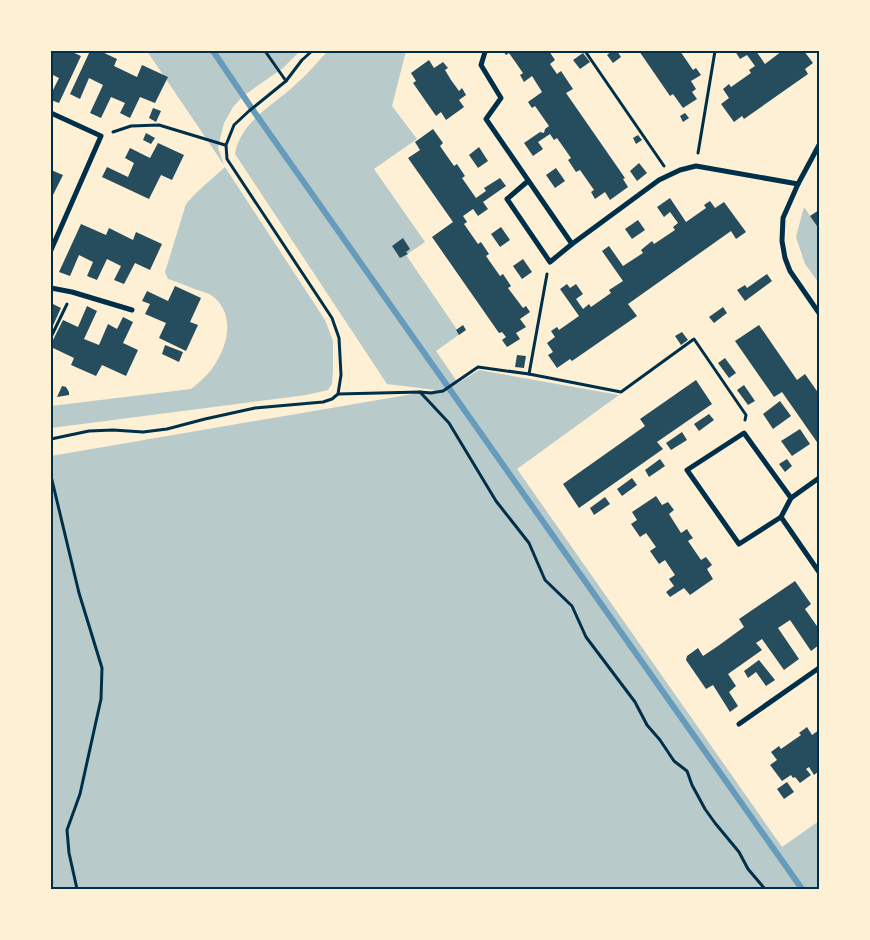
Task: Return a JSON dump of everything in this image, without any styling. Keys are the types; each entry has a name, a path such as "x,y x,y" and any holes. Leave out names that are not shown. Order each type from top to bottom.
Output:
{"street":[{"path":"486,52 481,65 501,98 486,119 572,244"},
{"path":"51,113 101,136 51,250"},
{"path":"819,145 798,184 784,218 782,241 790,271 819,313"},
{"path":"528,181 507,199 550,262 659,180 680,170 696,166 798,184"},
{"path":"51,288 72,292 132,310"},
{"path":"790,498 744,432 687,470 739,544 781,517 790,498 819,478"},
{"path":"781,517 819,572"},
{"path":"739,724 819,668"}],"path":[{"path":"265,51 286,81"},
{"path":"312,51 302,60 286,81 248,111 234,125 226,145 227,158 332,318 339,338 341,375 338,394"},
{"path":"585,51 670,175"},
{"path":"696,166 715,51"},
{"path":"101,136 130,126 159,125 226,145"},
{"path":"529,374 550,262"},
{"path":"51,338 72,292"},
{"path":"51,439 89,431 143,432 159,430 255,408 323,402 332,399 338,394 431,393 442,390 478,367 529,374 621,392 694,340 746,415 744,432"},
{"path":"420,392 450,423 496,501 530,543 546,580 572,606 586,637 635,702 647,725 674,761 687,771 705,809 739,852 748,869 764,889"},
{"path":"51,476 79,593 102,668 101,700 80,794 67,830 69,852 77,889"}],"shaded area":[{"path":"147,51 300,51 283,68 243,96 233,107 224,123 218,147 224,165"},
{"path":"328,51 406,51 392,106 417,139 374,169 425,242 406,255 460,334 436,351 458,383 479,370 619,395 517,469 782,847 819,821 819,889 51,889 51,456 436,390 387,384 235,154 238,142 251,123 299,81"},
{"path":"225,167 325,320 333,341 332,384 328,390 306,395 51,428 51,406 191,389 213,368 224,347 226,337 227,319 224,310 211,295 168,279 165,272 186,204"},
{"path":"804,207 819,229 819,283 805,264 796,237"}],"building":[{"path":"51,51 70,51 81,56 59,103 51,100 51,94 59,78 51,74"},
{"path":"90,51 100,51 117,59 114,66 137,77 142,65 168,77 155,103 140,97 130,118 120,113 125,103 111,97 101,118 90,113 103,85 89,78 80,99 70,94"},
{"path":"503,51 549,51 555,60 550,64 557,74 561,71 573,89 566,93 625,178 623,179 628,187 610,200 605,192 595,199 591,192 594,190 580,170 576,172 568,160 571,158 557,138 554,140 550,134 538,142 543,149 533,156 524,143 540,132 544,133 545,129 549,126 535,106 532,108 528,102 542,92 532,76 524,82 520,75 523,73 509,53 506,55"},
{"path":"612,51 617,51 621,57 613,63 607,55"},
{"path":"639,51 680,51 693,70 696,68 701,75 691,81 696,89 692,92 697,99 683,108 673,94 670,96"},
{"path":"735,51 756,51 765,64 782,51 804,51 813,63 805,69 808,74 744,119 742,116 734,122 721,104 729,98 723,89 729,84 731,87 751,73 749,70 755,66 747,55 740,59"},
{"path":"583,53 590,62 580,69 573,60"},
{"path":"429,60 434,68 443,62 448,68 445,70 451,80 459,91 462,88 466,95 459,100 464,107 446,120 441,112 436,116 413,83 416,81 411,73"},
{"path":"153,108 161,111 156,122 149,118"},
{"path":"685,113 689,118 683,122 680,116"},
{"path":"433,129 443,143 440,146 454,166 457,164 465,176 462,178 476,198 486,191 484,188 500,178 506,186 483,202 488,209 478,216 473,209 463,216 467,222 464,224 478,244 481,242 489,254 486,256 500,276 503,274 511,286 508,288 523,308 526,306 530,312 520,319 526,327 516,333 520,339 507,347 502,340 506,337 502,332 499,333 432,237 453,222 408,158 420,150 415,142"},
{"path":"146,133 155,138 151,144 143,140"},
{"path":"638,135 642,140 636,144 633,138"},
{"path":"158,143 184,155 172,180 161,175 149,199 102,177 107,167 128,177 134,163 125,158 130,148 150,158"},
{"path":"479,147 488,161 478,168 469,155"},
{"path":"639,163 647,173 637,181 630,171"},
{"path":"556,168 565,181 555,188 546,175"},
{"path":"51,170 63,175 51,199"},
{"path":"670,198 686,222 706,208 704,205 710,201 715,208 724,202 746,232 736,239 731,231 628,304 637,316 572,361 570,359 557,368 548,355 553,352 547,343 555,337 551,331 557,327 559,330 579,316 560,289 567,284 570,288 576,284 583,294 576,299 583,309 589,304 591,307 611,293 609,290 623,281 602,251 609,246 623,266 643,253 641,250 652,241 654,244 675,230 673,227 678,223 670,212 664,217 657,207"},
{"path":"819,210 819,229 810,216"},
{"path":"638,220 645,230 632,239 625,229"},
{"path":"81,224 106,235 109,228 133,240 136,232 162,244 150,270 135,263 124,284 114,280 121,266 107,259 97,280 87,276 93,262 79,255 70,276 59,272"},
{"path":"501,227 510,240 500,247 491,234"},
{"path":"403,238 410,249 406,252 408,254 400,258 392,246"},
{"path":"523,259 532,272 522,279 513,266"},
{"path":"767,274 772,281 745,301 737,290 745,285 747,288"},
{"path":"175,286 201,298 190,322 198,325 186,351 159,338 166,323 145,314 150,304 142,301 147,291 168,301"},
{"path":"51,303 61,308 51,330"},
{"path":"87,306 97,311 84,339 99,345 108,324 117,329 123,317 133,322 123,343 138,350 126,376 102,365 96,376 71,365 74,358 51,347 63,320 78,327"},
{"path":"723,307 727,313 714,323 709,317"},
{"path":"463,325 466,330 459,335 456,330"},
{"path":"759,325 797,380 805,374 819,394 819,445 782,392 774,397 735,341"},
{"path":"682,332 688,340 681,345 675,336"},
{"path":"165,345 183,352 179,362 162,354"},
{"path":"517,355 526,356 524,368 515,367"},
{"path":"725,358 736,373 729,378 718,363"},
{"path":"696,380 712,404 657,442 663,449 579,508 563,484 645,426 640,419"},
{"path":"744,385 755,401 748,405 737,390"},
{"path":"62,386 66,387 69,395 57,397"},
{"path":"780,401 791,416 773,429 763,414"},
{"path":"709,414 714,420 699,431 694,424"},
{"path":"800,429 810,444 792,456 781,441"},
{"path":"682,432 687,440 671,450 666,443"},
{"path":"660,459 665,466 649,477 645,470"},
{"path":"787,459 792,466 785,472 779,464"},
{"path":"632,478 637,485 622,496 617,489"},
{"path":"656,496 662,505 668,502 674,510 669,514 681,533 687,529 693,538 688,541 701,560 706,557 712,565 707,569 713,579 690,595 684,588 670,597 666,592 674,586 669,579 675,575 665,560 659,564 650,551 656,547 646,533 640,537 631,524 637,520 632,512"},
{"path":"605,497 610,504 594,515 590,508"},
{"path":"795,581 811,604 805,609 819,629 819,645 811,651 790,620 778,628 799,659 784,670 762,639 756,643 762,650 728,674 736,686 729,692 738,706 730,712 713,685 706,689 686,660 687,656 698,648 703,656 718,646 744,627 739,619"},
{"path":"759,660 775,680 766,686 756,672 748,678 744,671"},
{"path":"807,727 812,735 819,730 819,771 814,775 809,767 806,769 811,775 800,783 791,775 782,781 770,765 777,760 771,752 779,746 781,749 801,735 799,733"},
{"path":"787,782 794,792 784,799 777,789"}],"waterway":[{"path":"213,51 802,889"}]}
